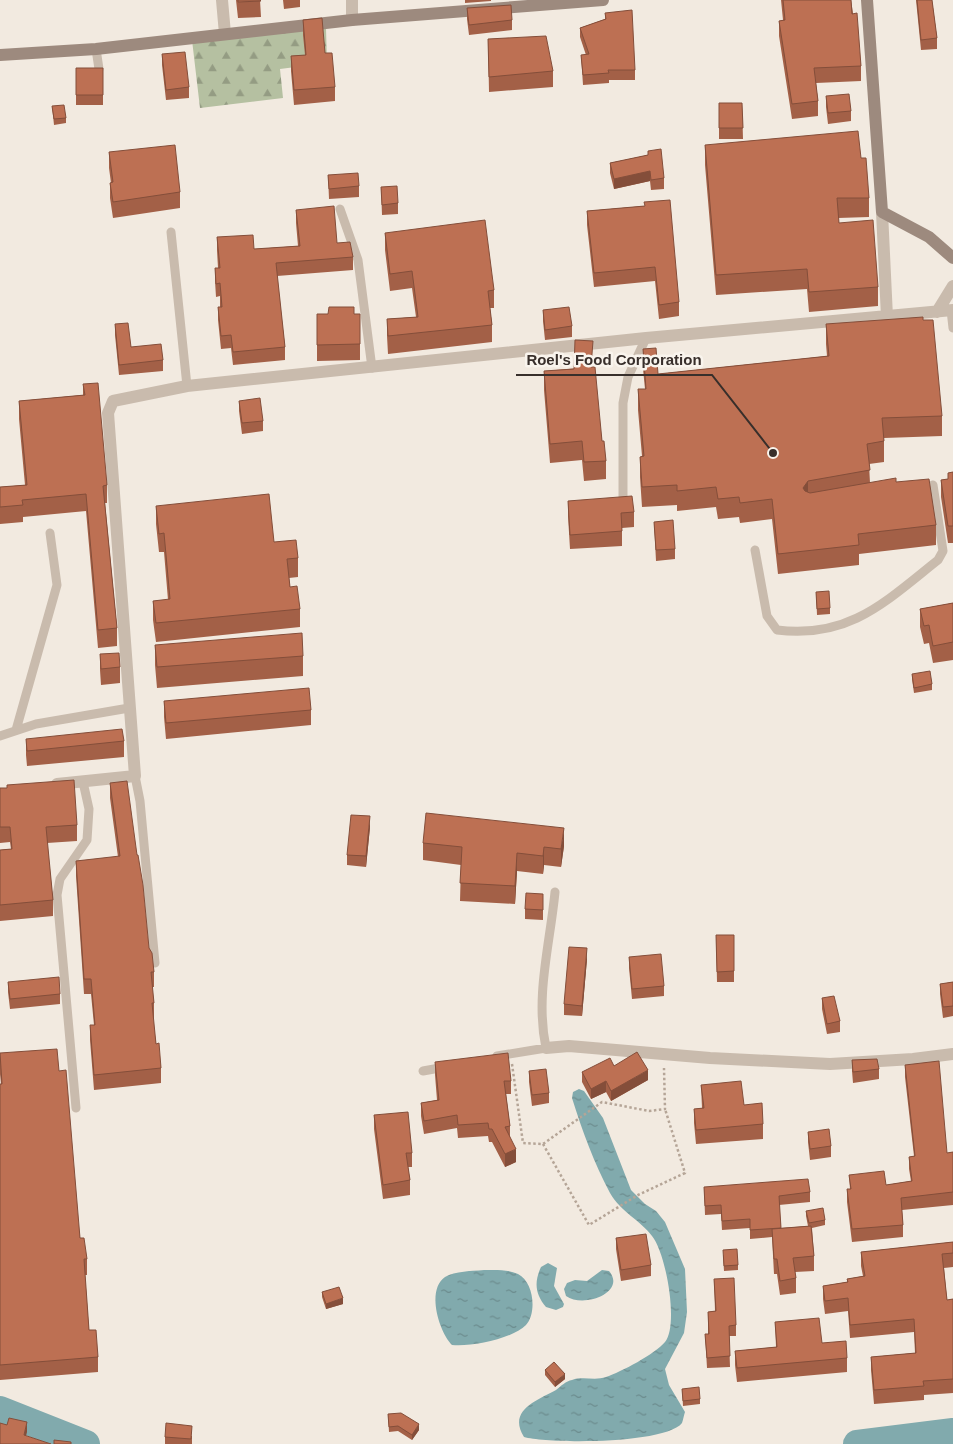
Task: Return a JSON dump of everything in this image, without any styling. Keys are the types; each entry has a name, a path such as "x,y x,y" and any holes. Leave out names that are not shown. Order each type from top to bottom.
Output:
{"street":[{"path":"222,0 225,34"},
{"path":"352,0 352,20"},
{"path":"0,55 96,49 494,4 603,0"},
{"path":"868,0 887,317"},
{"path":"882,212 929,237 953,258"},
{"path":"937,312 953,286"},
{"path":"44,786 134,776 108,413 113,401 188,386 646,338 952,310"},
{"path":"546,1048 569,1046 830,1064 913,1059 953,1054"}],"lane":[{"path":"96,49 98,69"},
{"path":"340,209 358,260 372,368"},
{"path":"171,232 188,386"},
{"path":"952,310 953,328"},
{"path":"623,504 623,403 628,377 646,338"},
{"path":"755,550 767,616 777,630 799,632 844,625 869,612 938,560 943,551 936,484 924,487"},
{"path":"16,730 57,585 50,533"},
{"path":"0,736 16,730 129,708"},
{"path":"134,776 140,801 151,896 155,963"},
{"path":"76,1108 57,895 60,879 87,840 89,809 83,782"},
{"path":"491,1057 546,1048 542,1024 541,987 550,937 555,892"},
{"path":"423,1071 452,1065"}],"path":[{"path":"510,1054 524,1143 543,1144 602,1102 649,1110 665,1109"},
{"path":"543,1144 589,1225 638,1195 685,1173 665,1109 664,1054"}],"green space":[{"path":"326,28 327,63 280,69 283,98 200,108 192,40"}],"water":[{"path":"579,1089 584,1091 603,1118 631,1190 645,1204 656,1211 665,1222 685,1269 687,1312 684,1333 665,1369 669,1385 685,1412 682,1423 672,1430 654,1435 632,1439 557,1441 524,1437 520,1428 519,1420 522,1413 533,1402 570,1381 580,1378 598,1379 629,1367 660,1347 665,1342 669,1333 671,1305 662,1257 652,1236 614,1200 604,1182 572,1098 573,1092"},
{"path":"548,1263 557,1268 554,1286 564,1304 563,1307 556,1310 546,1307 537,1288 537,1278 541,1267"},
{"path":"484,1270 510,1271 523,1278 530,1290 533,1306 532,1313 526,1325 520,1330 501,1338 480,1343 452,1345 443,1331 436,1311 436,1291 439,1283 445,1277 454,1274"},
{"path":"602,1270 609,1271 613,1279 612,1286 608,1292 583,1301 574,1300 566,1296 564,1289 567,1283 575,1280 587,1281"}],"building":[{"path":"238,0 260,0 261,1 238,2"},
{"path":"783,0 851,0 852,14 857,13 861,66 814,68 818,101 792,104 779,21 785,20"},
{"path":"917,0 932,0 937,38 921,40"},
{"path":"511,5 512,20 469,25 467,8"},
{"path":"632,10 635,70 608,70 609,73 583,75 581,55 589,54 580,28 606,19 605,13"},
{"path":"322,18 325,53 332,53 335,87 294,90 291,56 306,55 303,20"},
{"path":"546,36 553,71 489,77 488,39"},
{"path":"185,52 189,87 166,90 162,54"},
{"path":"76,68 103,68 103,95 76,95"},
{"path":"849,94 851,111 828,113 826,96"},
{"path":"719,103 742,103 743,128 719,128"},
{"path":"64,105 66,118 54,119 52,106"},
{"path":"858,131 861,158 866,158 869,198 837,198 839,223 873,220 878,287 809,292 807,269 716,275 705,145"},
{"path":"175,145 180,192 113,202 110,183 113,182 109,152"},
{"path":"661,149 664,178 651,180 650,171 614,179 610,163 648,155 648,151"},
{"path":"358,173 359,186 329,189 328,175"},
{"path":"397,186 398,203 382,205 381,187"},
{"path":"670,200 679,302 659,305 655,267 594,273 587,211 645,206 644,202"},
{"path":"334,206 337,243 350,242 353,257 276,263 285,347 233,352 231,335 221,336 218,307 222,307 220,283 216,284 215,268 220,268 217,237 253,235 254,249 300,246 296,210"},
{"path":"485,220 494,290 488,291 492,325 388,336 387,319 418,317 412,271 390,274 385,233"},
{"path":"329,307 354,307 354,314 360,314 360,344 317,345 317,314 328,314"},
{"path":"569,307 572,326 545,330 543,310"},
{"path":"923,317 923,320 933,320 942,416 882,418 884,441 867,444 870,470 808,481 803,488 810,493 896,478 896,482 929,479 936,525 858,534 859,545 778,554 772,499 740,503 739,497 718,499 716,487 677,491 677,485 642,487 640,457 644,456 638,389 646,389 643,349 656,348 658,374 829,356 826,324"},
{"path":"128,323 131,347 161,344 163,360 119,365 115,324"},
{"path":"575,340 593,341 591,367 595,367 602,441 604,441 606,461 584,462 582,441 550,444 544,371 574,369"},
{"path":"98,383 107,485 103,486 117,628 98,630 86,494 22,500 23,505 0,507 0,487 27,485 19,401 85,395 83,384"},
{"path":"260,398 263,421 242,423 239,401"},
{"path":"953,472 953,526 948,526 941,480 948,479 948,473"},
{"path":"269,494 274,542 296,540 298,558 287,559 290,587 297,586 300,609 156,623 153,601 170,599 164,533 159,534 156,506"},
{"path":"632,496 634,512 621,513 622,531 570,535 568,501"},
{"path":"673,520 675,549 656,550 654,522"},
{"path":"829,591 830,608 817,609 816,592"},
{"path":"953,603 953,642 933,646 929,625 924,626 920,609"},
{"path":"302,633 303,656 157,667 155,645"},
{"path":"119,653 120,667 101,669 100,654"},
{"path":"930,671 932,684 914,688 912,674"},
{"path":"309,688 311,710 166,723 164,701"},
{"path":"122,729 124,741 27,751 26,739"},
{"path":"74,780 77,825 46,827 53,900 0,905 0,850 12,849 10,827 0,827 0,788 7,788 7,785"},
{"path":"127,781 143,885 149,948 152,953 154,972 151,972 154,1003 152,1003 156,1044 159,1043 161,1068 94,1075 90,1025 95,1025 91,979 84,979 76,861 120,856 110,783"},
{"path":"426,813 564,828 561,849 544,847 543,856 517,853 515,886 460,883 462,847 423,843"},
{"path":"351,815 370,816 366,856 347,855"},
{"path":"526,893 543,894 543,910 525,909"},
{"path":"716,935 734,935 734,971 717,972"},
{"path":"569,947 587,948 582,1006 564,1004"},
{"path":"661,954 664,986 632,989 629,957"},
{"path":"59,977 60,994 10,999 8,982"},
{"path":"953,982 953,1006 943,1007 940,984"},
{"path":"834,996 840,1021 827,1024 822,998"},
{"path":"57,1049 59,1071 66,1070 80,1238 84,1238 87,1259 84,1259 89,1330 96,1330 98,1357 0,1365 0,1084 2,1084 0,1053"},
{"path":"637,1052 648,1070 611,1091 606,1081 591,1089 582,1072 610,1058 614,1066"},
{"path":"508,1053 511,1081 504,1081 510,1126 505,1127 516,1149 505,1154 492,1129 489,1129 488,1123 458,1125 457,1115 424,1121 421,1103 439,1100 435,1062"},
{"path":"877,1059 879,1069 853,1072 852,1060"},
{"path":"939,1061 947,1153 953,1152 953,1192 901,1198 903,1225 852,1229 847,1189 851,1189 849,1175 884,1171 886,1185 912,1181 909,1157 915,1156 905,1065"},
{"path":"546,1069 549,1093 532,1095 529,1071"},
{"path":"741,1081 744,1105 762,1103 763,1124 696,1130 694,1109 704,1108 701,1085"},
{"path":"408,1112 412,1153 406,1153 410,1180 383,1185 374,1115"},
{"path":"829,1129 831,1146 810,1149 808,1132"},
{"path":"808,1179 810,1192 779,1196 781,1228 750,1230 750,1219 722,1221 721,1205 705,1206 704,1187"},
{"path":"823,1208 825,1220 809,1223 806,1211"},
{"path":"811,1226 814,1256 793,1258 796,1278 780,1281 777,1259 774,1259 772,1229"},
{"path":"646,1234 651,1265 621,1270 616,1238"},
{"path":"953,1242 953,1253 942,1254 947,1300 953,1299 953,1379 923,1381 924,1386 874,1390 871,1357 916,1353 914,1319 850,1325 848,1298 825,1301 823,1286 848,1282 847,1279 865,1276 861,1252"},
{"path":"737,1249 738,1265 724,1266 723,1250"},
{"path":"734,1278 736,1325 729,1326 730,1356 707,1358 705,1334 709,1334 708,1312 716,1311 714,1279"},
{"path":"339,1287 343,1298 326,1304 322,1292"},
{"path":"819,1318 822,1343 846,1341 847,1358 737,1368 735,1351 777,1347 775,1322"},
{"path":"554,1362 565,1374 555,1382 545,1370"},
{"path":"699,1387 700,1399 683,1401 682,1389"},
{"path":"401,1413 419,1424 412,1435 398,1426 389,1427 388,1414"},
{"path":"9,1418 27,1422 24,1435 51,1444 0,1444 0,1423 7,1425"},
{"path":"166,1423 192,1426 191,1439 165,1437"},
{"path":"54,1440 71,1442 71,1444 54,1444"}],"waterway":[{"path":"0,1410 86,1444"},
{"path":"857,1444 953,1432"}],"place":[{"name":"Roel's Food Corporation","path":"773,453"}]}
